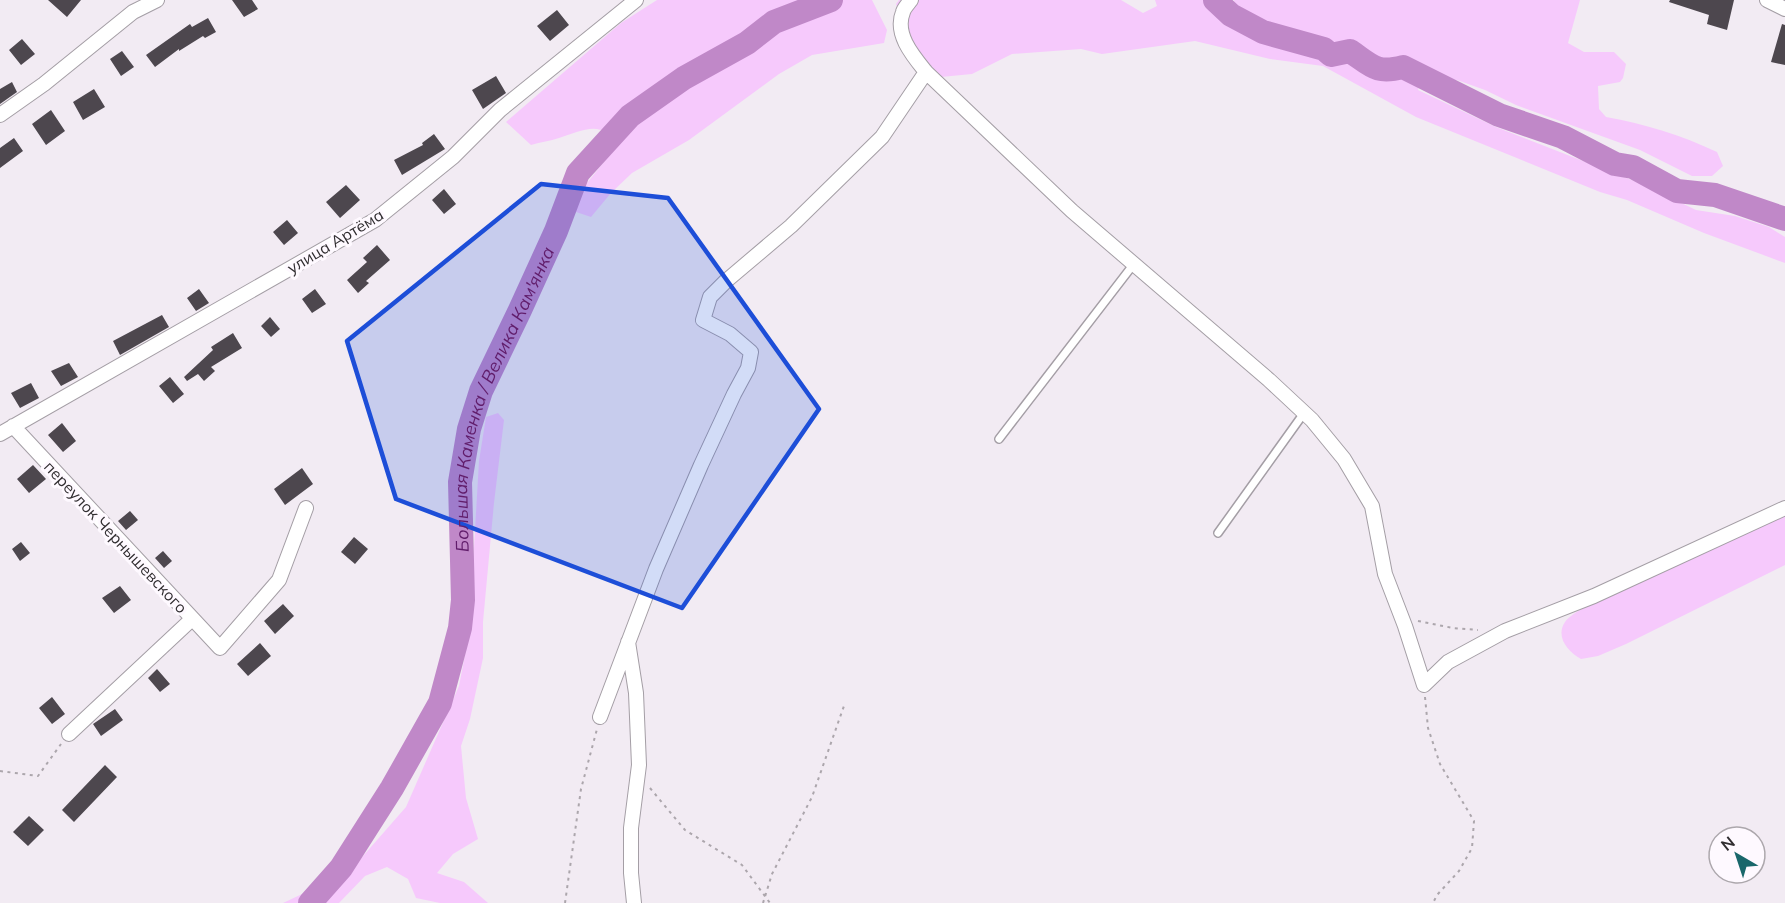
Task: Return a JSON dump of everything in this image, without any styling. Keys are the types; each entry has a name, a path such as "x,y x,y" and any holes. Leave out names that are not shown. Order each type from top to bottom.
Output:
{"street":[{"path":"0,115 44,84 131,6 158,0"},
{"name":"улица Артёма","path":"0,434 375,220 453,157 500,110 636,0"},
{"path":"911,0 902,13 901,34 911,55 926,72 1072,211 1269,380 1304,413 1344,459 1372,506 1385,574 1424,686 1448,662 1505,631 1594,596 1785,508"},
{"path":"1767,0 1785,9"},
{"path":"600,717 628,640 701,465 748,368 751,352 729,334 703,320 710,297 790,226 882,137 926,72"},
{"name":"переулок Чернышевского","path":"13,426 220,648 279,580 306,508"},
{"path":"69,734 192,619"},
{"path":"628,640 636,693 638,774 631,828 634,903"}],"lane":[{"path":"999,439 1133,265"},
{"path":"1218,533 1304,413"}],"path":[{"path":"1402,618 1453,628 1505,631"},
{"path":"1424,686 1428,728 1440,765 1474,821 1472,848 1459,871 1432,903"},
{"path":"763,903 772,874 812,797 845,704"},
{"path":"565,903 581,789 600,717"},
{"path":"0,771 38,776 69,734"},
{"path":"638,774 685,830 742,865 770,903"}],"highlighted area":[{"path":"541,184 668,198 819,409 682,608 396,499 347,341"}],"shaded area":[{"path":"657,0 872,0 887,30 884,43 812,55 779,74 689,140 632,173 591,217 576,212 575,198 615,148 611,138 606,132 592,129 531,145 506,122 621,23"},
{"path":"899,0 1121,0 1143,13 1157,6 1155,0 1215,0 1237,18 1234,0 1580,0 1568,43 1584,52 1614,52 1626,64 1620,82 1598,86 1599,109 1606,117 1663,131 1717,152 1723,166 1712,176 1692,176 1640,150 1516,105 1457,80 1421,77 1418,90 1496,127 1642,184 1696,210 1735,216 1769,227 1785,237 1785,263 1704,233 1627,200 1600,192 1416,117 1323,66 1270,59 1195,41 1102,54 1081,49 1012,54 972,74 941,77 920,62 896,4"},
{"path":"498,413 504,420 483,622 483,658 470,719 461,746 466,798 478,839 453,854 437,873 464,882 488,903 440,903 416,898 408,879 387,867 365,876 339,903 283,903 349,872 406,807 459,686 469,634 479,461 486,417"},
{"path":"1785,514 1785,565 1598,656 1581,659 1564,643 1562,628 1576,612"}],"building":[{"path":"48,0 81,0 67,17"},
{"path":"232,0 252,0 258,9 244,17"},
{"path":"1670,0 1734,0 1727,30 1707,24 1709,15 1669,2"},
{"path":"557,10 569,25 550,41 537,26"},
{"path":"208,18 216,32 205,38 203,36 179,51 179,49 155,67 146,55 190,24 192,27"},
{"path":"1782,24 1785,25 1785,65 1771,62"},
{"path":"22,39 35,54 21,65 9,50"},
{"path":"122,51 134,67 121,76 110,59"},
{"path":"496,76 506,93 483,109 472,90"},
{"path":"12,82 17,92 0,104 0,89"},
{"path":"94,89 105,107 83,120 73,102"},
{"path":"51,110 65,131 46,145 32,124"},
{"path":"434,134 445,149 402,175 394,160 423,145 422,143"},
{"path":"14,138 23,151 0,168 0,148"},
{"path":"346,185 360,200 340,218 326,202"},
{"path":"444,189 456,204 444,214 432,200"},
{"path":"287,220 298,233 284,245 273,232"},
{"path":"377,245 390,260 366,281 369,283 358,293 347,280 367,262 363,258"},
{"path":"199,289 209,303 196,311 187,298"},
{"path":"315,289 326,304 312,313 302,299"},
{"path":"162,315 169,327 120,355 113,341"},
{"path":"270,317 280,329 271,337 261,326"},
{"path":"233,333 242,348 211,367 215,371 204,381 198,374 187,381 184,377 213,350 211,347"},
{"path":"69,363 78,377 61,386 51,371"},
{"path":"170,377 184,394 173,403 159,386"},
{"path":"31,383 39,398 20,408 11,393"},
{"path":"62,423 76,441 63,452 48,435"},
{"path":"33,465 46,479 29,493 17,479"},
{"path":"302,468 313,484 285,505 274,489"},
{"path":"130,511 138,520 126,530 118,521"},
{"path":"354,537 368,549 355,564 341,552"},
{"path":"21,542 30,553 20,561 12,549"},
{"path":"163,551 172,561 164,568 155,558"},
{"path":"120,586 131,600 114,613 102,598"},
{"path":"283,604 294,616 275,634 264,621"},
{"path":"260,643 271,656 248,676 237,664"},
{"path":"157,669 170,684 160,692 148,678"},
{"path":"52,697 65,714 52,724 39,708"},
{"path":"115,709 123,720 101,736 93,724"},
{"path":"105,765 117,777 74,822 62,810"},
{"path":"29,816 44,830 28,846 13,832"}],"waterway":[{"name":"Большая Каменка / Велика Кам'янка","path":"310,903 341,868 392,788 440,703 460,628 463,600 460,482 469,429 481,391 556,231 578,173 630,116 684,78 747,43 774,22 831,0"},
{"name":"Большая Каменка / Велика Кам'янка","path":"1215,0 1231,15 1263,32 1324,49 1331,55 1350,51 1380,69 1403,67 1499,115 1563,137 1615,164 1633,167 1677,191 1715,195 1785,219"}]}
